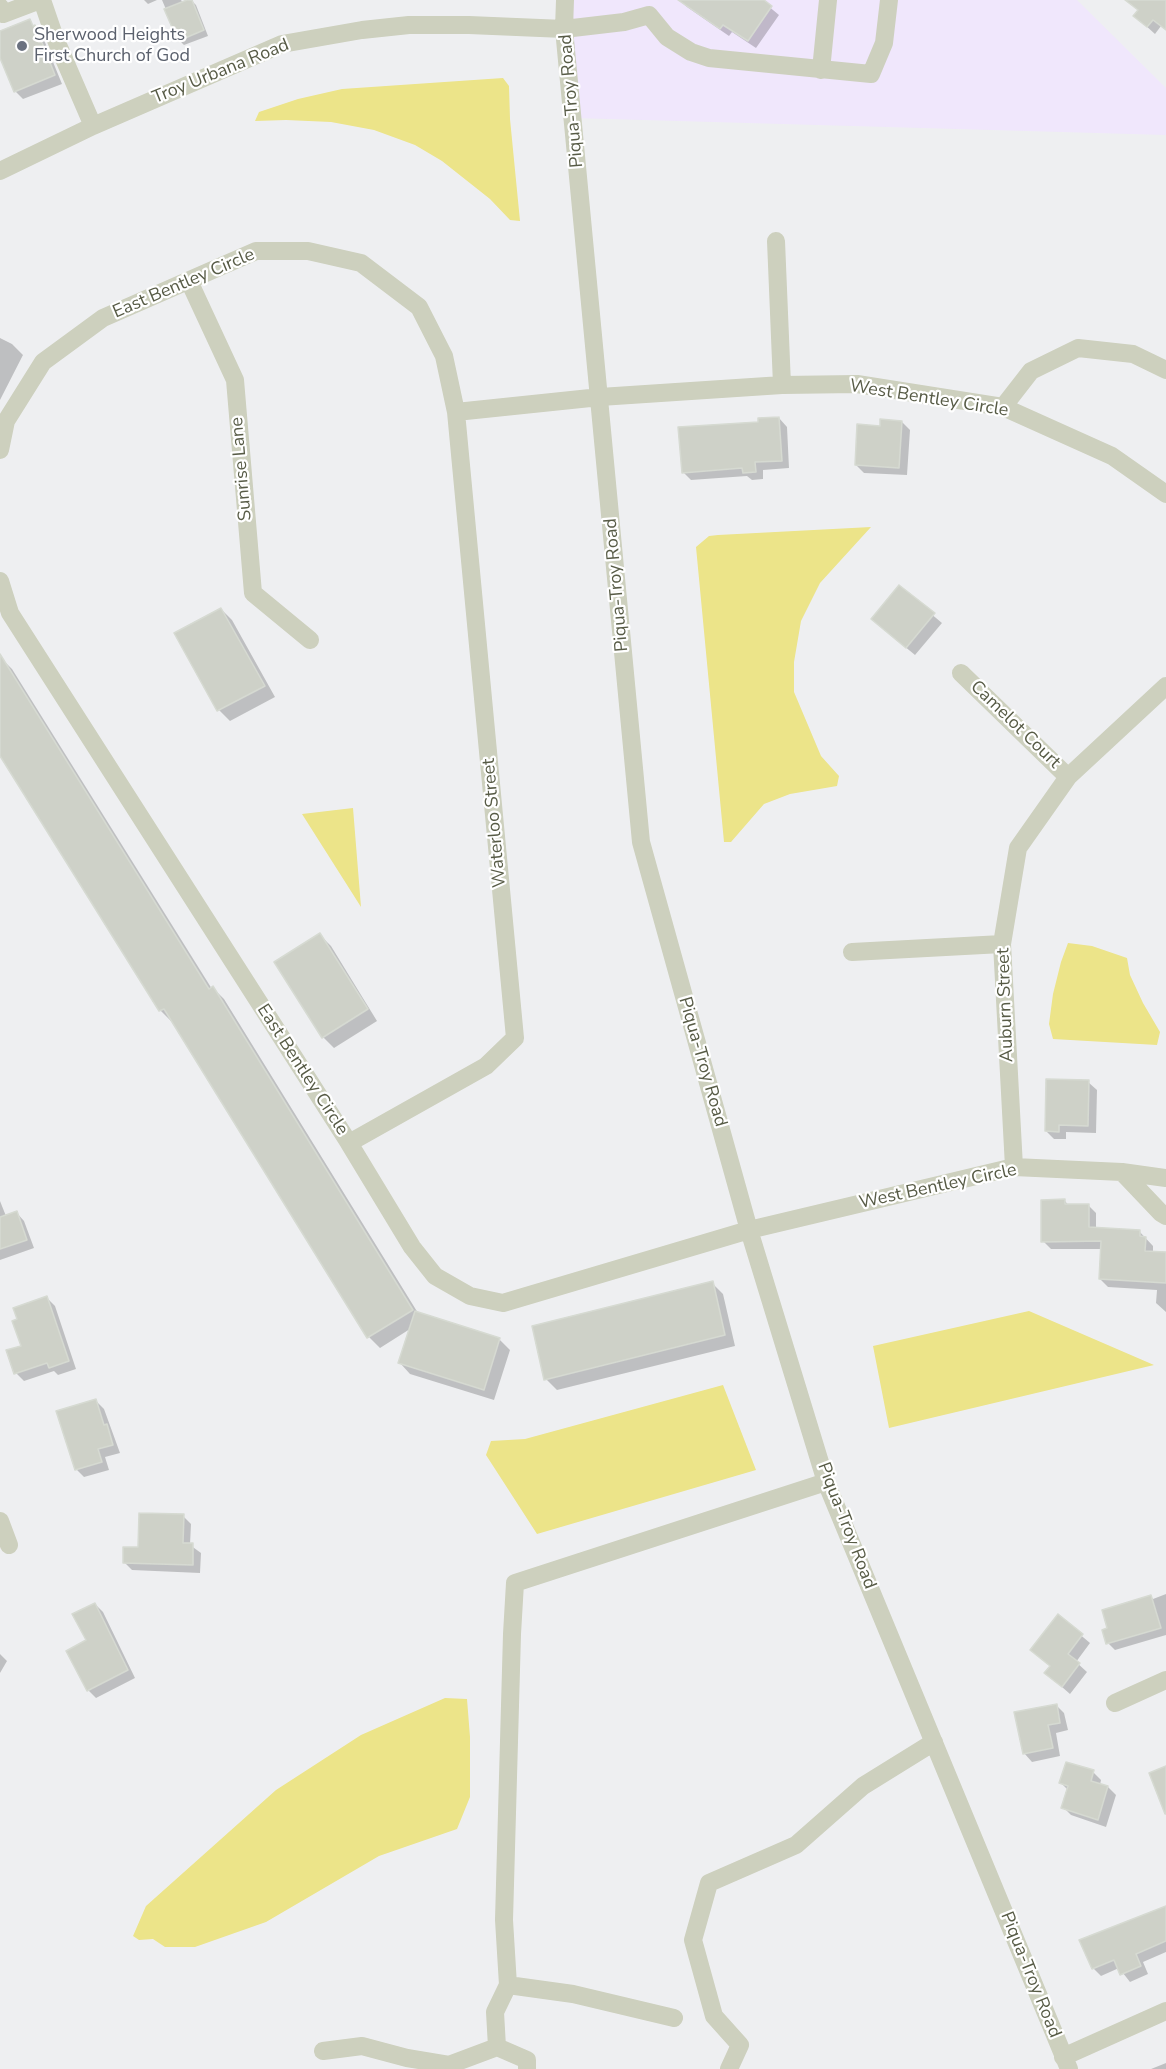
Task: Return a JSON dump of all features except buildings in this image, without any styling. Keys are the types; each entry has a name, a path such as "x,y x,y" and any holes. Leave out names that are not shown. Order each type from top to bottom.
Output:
{"street":[{"path":"0,7 3,14 41,0 93,126"},
{"name":"Piqua-Troy Road","path":"565,0 564,29 641,842 749,1230 826,1482 1066,2063"},
{"path":"822,69 828,0"},
{"path":"649,8 667,37 691,52 709,58 870,74 884,43 889,0"},
{"name":"Troy Urbana Road","path":"0,171 93,126 282,44 362,30 409,25 564,29 624,22 649,8"},
{"path":"776,242 782,386"},
{"name":"East Bentley Circle","path":"0,450 6,422 43,362 103,318 256,251 308,251 362,263 419,307 444,356 456,412"},
{"name":"Sunrise Lane","path":"189,281 235,380 253,592 310,640"},
{"path":"1003,407 1031,371 1078,348 1133,354 1166,370"},
{"name":"West Bentley Circle","path":"600,398 782,386 856,384 1003,407 1112,456 1166,494"},
{"path":"456,412 600,398"},
{"name":"Waterloo Street","path":"349,1143 486,1066 515,1038 456,412"},
{"name":"East Bentley Circle","path":"0,581 10,613 349,1143 412,1247 435,1276 470,1296 503,1303 749,1230"},
{"name":"Camelot Court","path":"961,673 1068,777"},
{"name":"Auburn Street","path":"1014,1167 1002,944 1018,848 1068,777 1166,686"},
{"path":"852,952 1002,944"},
{"name":"West Bentley Circle","path":"749,1230 1014,1167 1122,1173 1166,1178"},
{"path":"1122,1173 1166,1216"},
{"path":"497,2047 495,2012 508,1985 504,1920 515,1583 826,1482"},
{"path":"0,1521 9,1545"},
{"path":"1115,1702 1166,1680"},
{"path":"729,2069 740,2045 714,2016 693,1941 709,1884 796,1845 863,1786 934,1742"},
{"path":"508,1985 573,1994 674,2018"},
{"path":"1066,2063 1166,2012"},
{"path":"324,2052 362,2046 407,2058 449,2065 497,2047 527,2060 527,2069"}],"shaded area":[{"path":"565,0 1077,0 1166,88 1166,135 573,118"},
{"path":"503,78 509,86 520,221 510,220 490,199 442,161 415,145 374,130 331,122 255,121 259,112 298,99 342,89"},
{"path":"871,527 820,583 801,621 794,662 794,692 821,756 839,776 837,786 790,794 764,804 731,842 724,842 696,547 709,536"},
{"path":"353,808 361,907 302,814"},
{"path":"1068,943 1092,946 1127,958 1130,975 1160,1032 1157,1045 1053,1039 1049,1024 1053,994"},
{"path":"1029,1311 1154,1365 889,1428 873,1346"},
{"path":"723,1385 756,1470 537,1534 486,1455 491,1441 525,1439"},
{"path":"445,1698 467,1699 470,1737 470,1797 457,1829 379,1856 266,1922 195,1947 165,1947 153,1939 139,1940 133,1936 146,1906 276,1790 361,1735"}],"place":[{"name":"Sherwood Heights First Church of God","path":"22,46"}]}
